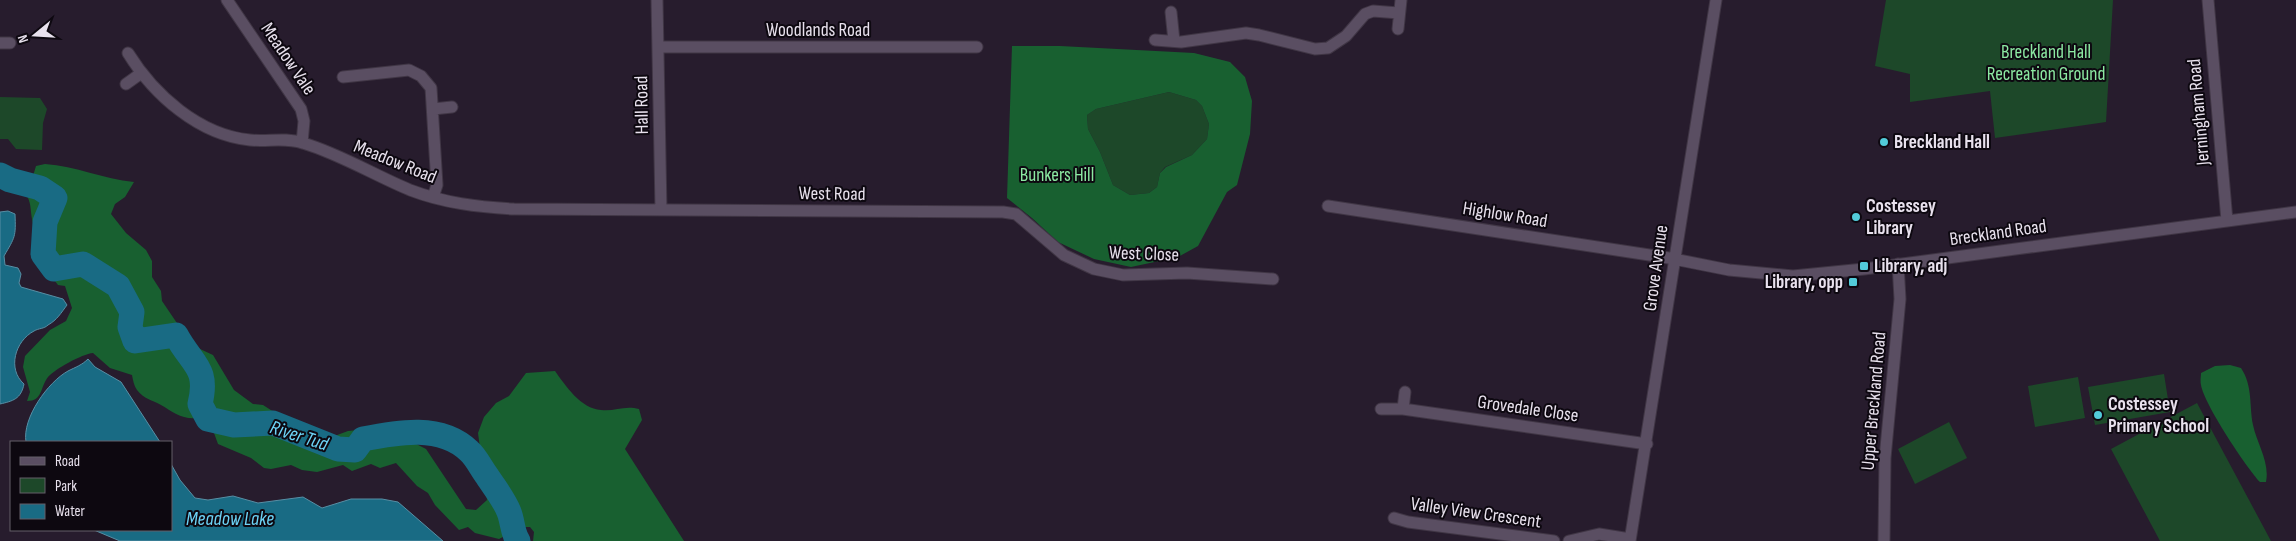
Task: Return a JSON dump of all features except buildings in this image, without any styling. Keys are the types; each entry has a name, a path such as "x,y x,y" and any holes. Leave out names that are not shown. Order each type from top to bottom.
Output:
{"street":[{"name":"Meadow Vale","path":"227,0 300,109 304,121 302,143"},
{"name":"Hall Road","path":"657,0 661,210"},
{"path":"1398,28 1401,0"},
{"name":"Grove Avenue","path":"1630,540 1647,444 1716,0"},
{"name":"Jerningham Road","path":"2208,0 2227,221"},
{"path":"1155,40 1174,41 1246,33 1259,34 1315,49 1328,48 1337,44 1346,36 1365,14 1373,11 1399,13"},
{"path":"1171,12 1174,41"},
{"name":"Woodlands Road","path":"658,47 977,47"},
{"name":"Meadow Road","path":"128,53 140,74 176,109 215,130 250,140 283,139 302,143 432,197 474,207 504,209 661,210"},
{"path":"343,77 409,70 421,76 430,88 437,184 432,197"},
{"path":"126,84 140,74"},
{"path":"433,109 452,107"},
{"name":"Highlow Road","path":"1328,206 1676,260"},
{"name":"West Road","path":"661,210 1003,212"},
{"name":"West Close","path":"1003,212 1016,214 1064,255 1094,269 1123,275 1187,273 1273,280"},
{"name":"Breckland Road","path":"1676,260 1729,270 1793,276 2296,212"},
{"name":"Upper Breckland Road","path":"1884,541 1885,458 1900,299 1898,264"},
{"path":"1403,409 1405,392"},
{"name":"Grovedale Close","path":"1381,409 1403,409 1647,444"},
{"name":"Valley View Crescent","path":"1394,518 1408,522 1554,541"},
{"path":"1569,541 1599,534 1630,540"}],"green space":[{"name":"Breckland Hall Recreation Ground","path":"1886,0 2113,0 2106,122 1995,138 1990,91 1910,102 1910,74 1875,66"},
{"name":"Bunkers Hill","path":"1012,46 1060,46 1194,53 1230,62 1245,77 1252,101 1250,134 1237,185 1227,192 1198,246 1178,257 1131,267 1094,259 1058,242 1007,198","holes":["1169,92 1196,100 1202,106 1209,124 1207,139 1192,155 1166,167 1160,173 1157,187 1149,193 1130,195 1113,185 1100,152 1088,129 1087,115 1096,109"]},
{"path":"1169,92 1196,100 1202,106 1209,124 1207,139 1192,155 1165,167 1160,173 1157,187 1149,193 1130,195 1113,185 1100,152 1088,129 1087,115 1096,109"},
{"path":"0,97 40,98 47,109 43,123 42,150 16,149 8,139 0,139"},
{"path":"45,164 68,167 134,182 125,197 115,204 111,214 126,233 146,250 152,261 152,277 161,291 162,301 183,332 200,349 213,355 234,390 253,404 263,405 277,414 295,436 313,444 348,431 369,429 379,425 426,449 466,509 476,510 487,500 478,433 484,417 496,403 509,396 526,373 555,371 580,401 594,409 639,409 642,420 625,449 684,541 533,541 534,532 530,527 522,527 499,539 475,533 468,527 459,530 435,505 428,493 417,486 396,463 380,468 371,464 352,471 343,465 317,472 302,470 291,465 271,469 264,468 251,458 218,444 214,433 198,418 182,417 145,397 136,388 132,375 110,368 93,353 69,362 56,370 45,381 39,396 36,399 27,401 30,392 23,367 25,356 50,330 66,321 72,308 65,286 58,285 42,269 40,251 27,196 36,166"},
{"path":"2230,365 2241,368 2245,375 2250,396 2253,425 2266,467 2266,482 2260,482 2236,450 2217,420 2201,385 2201,373 2215,366"},
{"path":"2164,374 2170,412 2095,425 2088,387"},
{"path":"2078,377 2085,418 2035,427 2028,386"},
{"path":"2197,403 2271,541 2160,541 2111,449"},
{"path":"1949,422 1967,458 1915,484 1898,449"}],"water":[{"path":"8,211 15,214 15,232 13,240 4,256 5,265 18,268 21,274 19,283 21,287 63,299 67,305 54,321 34,331 22,341 18,348 15,363 19,378 24,384 23,389 16,398 0,404 0,212"},
{"path":"88,359 95,367 121,382 159,441 26,441 28,422 45,392 60,376"},
{"name":"Meadow Lake","path":"172,466 180,480 195,498 208,500 233,496 258,503 303,497 322,508 351,499 382,499 398,502 443,541 120,541 96,531 172,531"}],"waterway":[{"name":"River Tud","path":"0,175 10,180 40,188 55,198 45,222 43,254 54,269 83,264 118,286 132,312 130,327 135,341 176,335 201,374 202,392 200,404 208,419 234,425 273,423 338,449 355,450 363,439 390,434 419,432 446,437 458,442 476,459 507,507 518,541"}],"place":[{"name":"Breckland Hall","path":"1884,142"},
{"name":"Costessey Library","path":"1856,217"},
{"name":"Library, adj","path":"1864,266"},
{"name":"Library, opp","path":"1853,282"},
{"name":"Costessey Primary School","path":"2098,415"}]}
